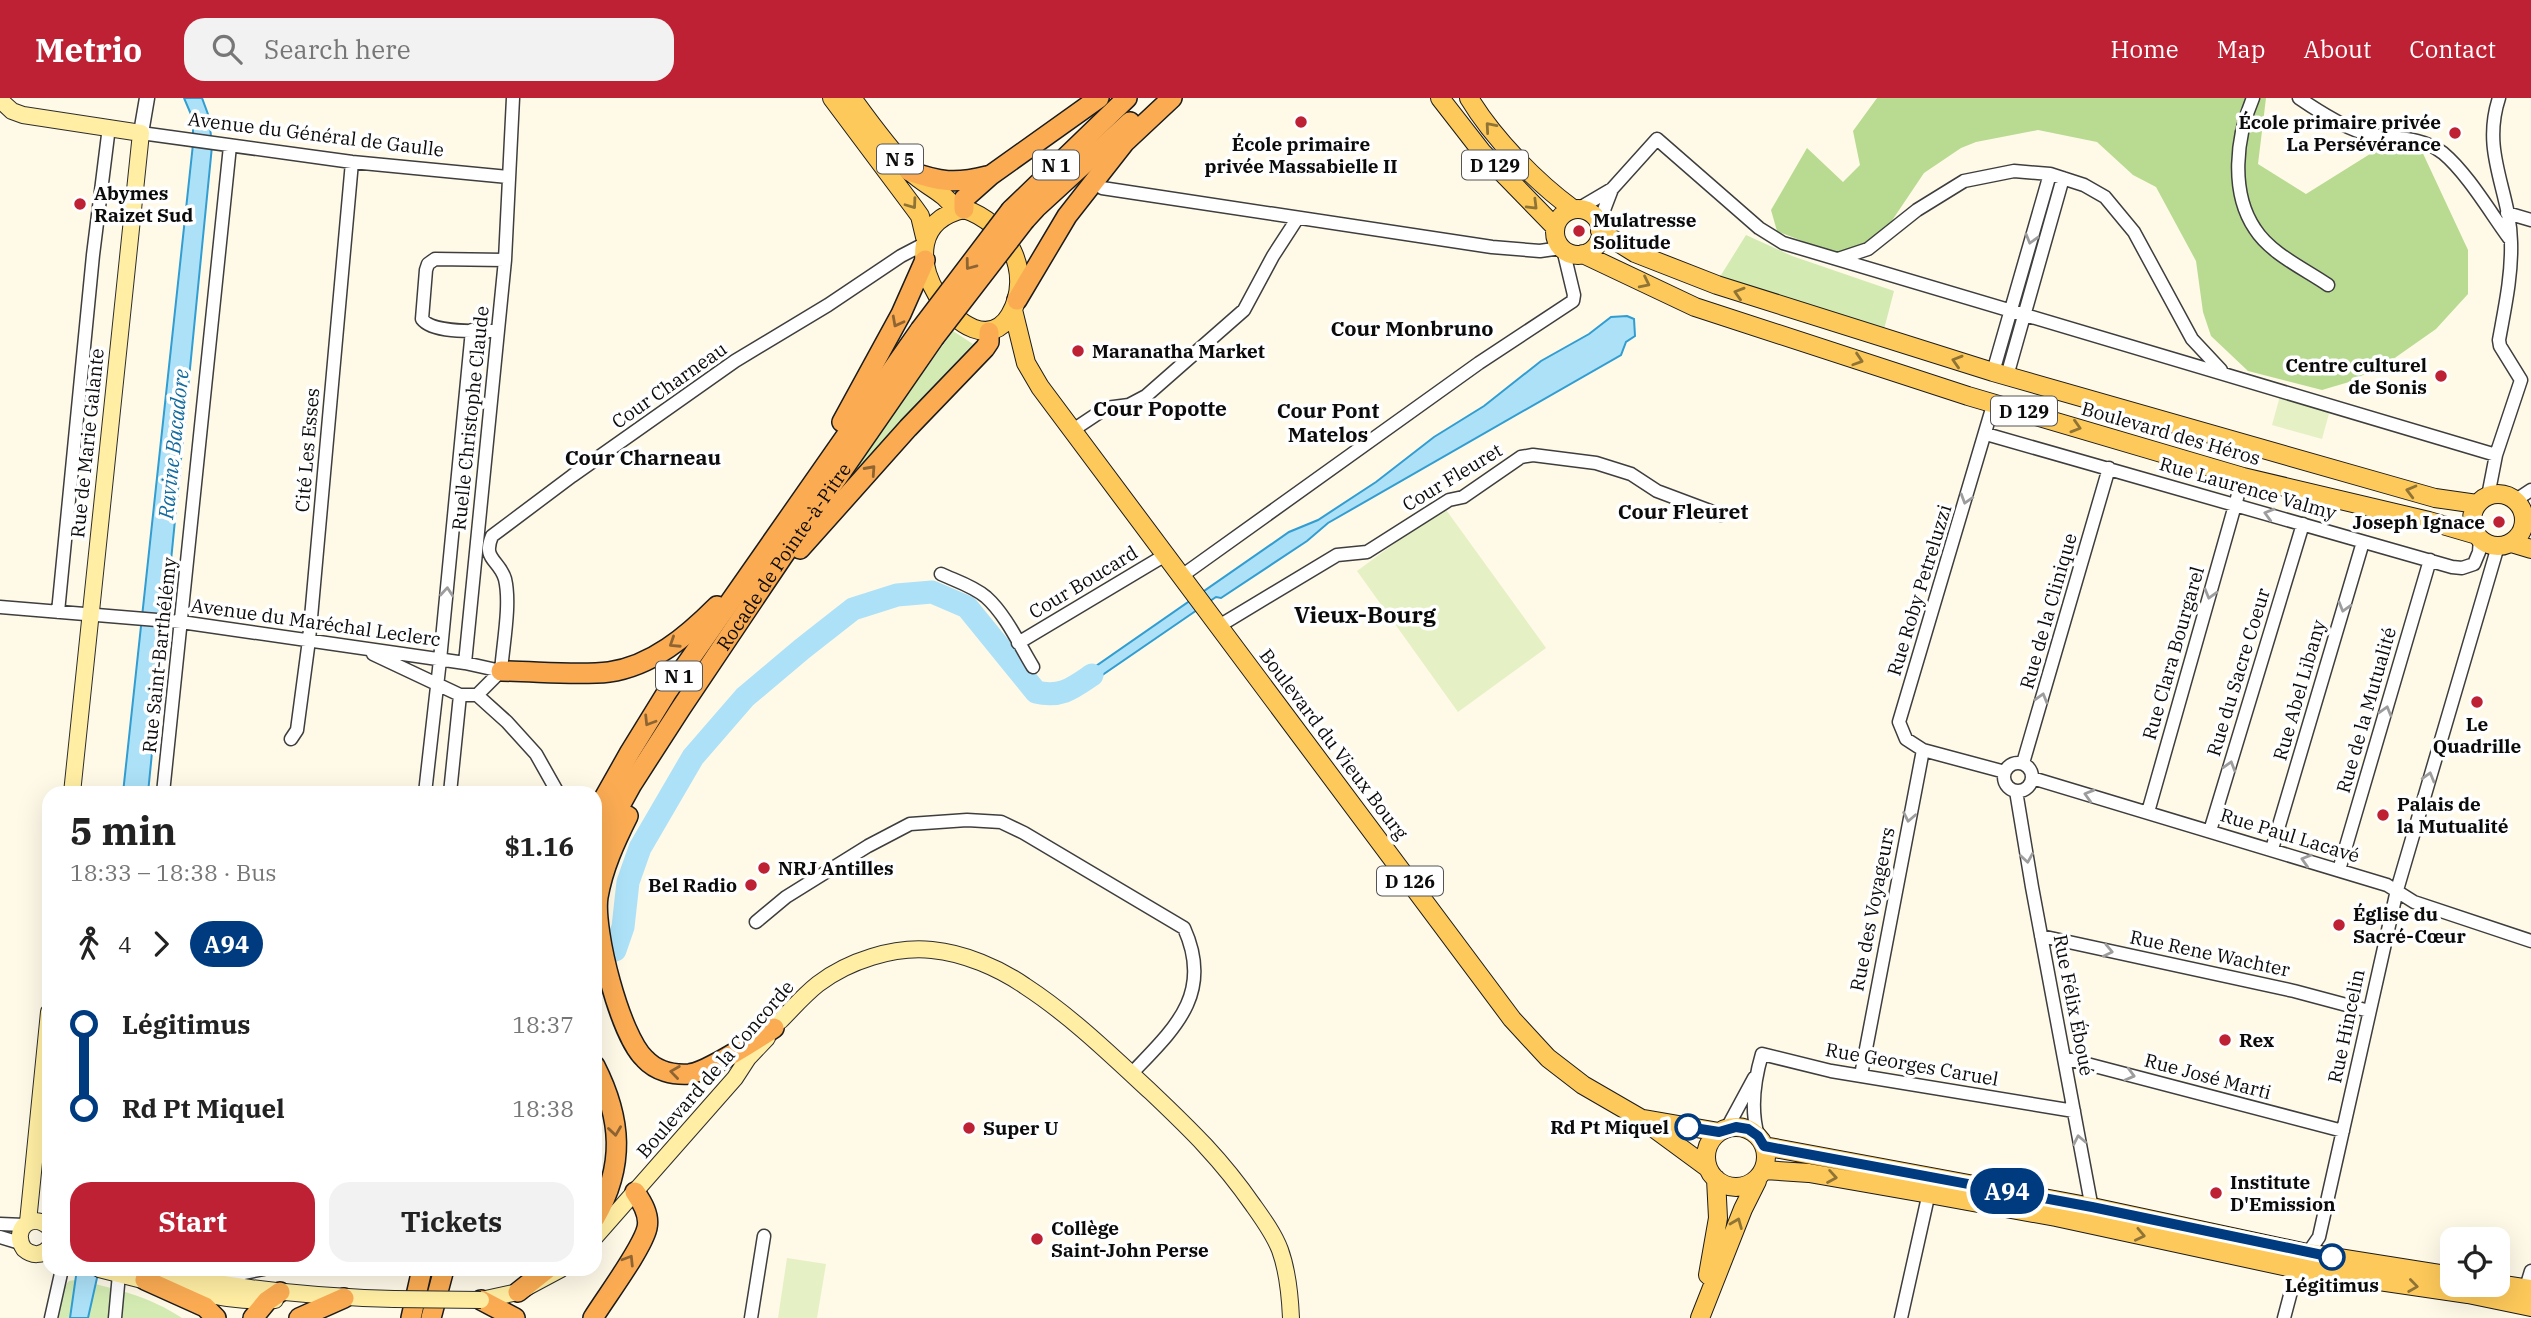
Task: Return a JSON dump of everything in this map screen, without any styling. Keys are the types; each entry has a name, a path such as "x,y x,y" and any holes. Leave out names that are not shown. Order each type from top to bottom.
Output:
{"highway":[{"path":"960,210 964,199 991,175 1100,98"},
{"name":"N 1","path":"927,334 1018,215 1127,98"},
{"name":"N 1","path":"1018,215 1064,181 1157,98"},
{"path":"1015,305 1067,216 1125,142 1172,98"},
{"path":"1125,142 1136,117"},
{"path":"909,171 947,182 991,175"},
{"path":"771,544 901,314 925,247"},
{"path":"759,594 908,428 985,348 991,332"},
{"name":"Rocade de Pointe-à-Pitre","path":"602,802 667,692 771,544 927,334"},
{"name":"Rocade de Pointe-à-Pitre","path":"602,838 632,784 927,334"},
{"path":"707,615 752,559 815,469"},
{"path":"501,671 607,672 644,662 685,636 758,562"},
{"path":"602,883 618,836 688,709 692,695"},
{"path":"602,946 624,1023 638,1051 656,1068 677,1074 692,1074 716,1063 777,1025"},
{"path":"602,1083 610,1102 617,1144 616,1170 602,1206"},
{"path":"593,1318 647,1227 643,1204 635,1192"},
{"path":"149,1276 205,1307 216,1318"},
{"path":"411,1318 420,1276"},
{"path":"431,1318 442,1276"},
{"path":"518,1292 538,1276"},
{"path":"253,1318 273,1297"},
{"path":"299,1318 344,1298"},
{"path":"481,1300 515,1318"}],"main road":[{"name":"N 5","path":"832,98 920,216 925,247"},
{"name":"N 5","path":"852,98 909,171 960,210"},
{"name":"Boulevard des Héros","path":"1440,98 1482,152 1563,246 1695,307 1968,396 2243,477 2442,524 2478,537"},
{"name":"D 129","path":"1469,98 1536,179 1576,209 1590,213 1600,227"},
{"name":"Avenue du Général de Gaulle","path":"0,100 12,111 23,115 141,133"},
{"name":"Rue de Marie Galante","path":"73,786 141,133"},
{"path":"1576,209 1562,215 1563,246 1597,244 1600,227"},
{"path":"960,210 982,216 990,222 1017,257 1020,275 1015,305 1006,322 991,332 967,326 949,311 935,290 925,247 941,219 960,210"},
{"name":"Boulevard des Héros","path":"1600,227 1635,253 1717,285 2000,374 2423,495 2447,501 2482,500"},
{"name":"Boulevard du Vieux Bourg","path":"1015,305 1026,363"},
{"name":"Boulevard du Vieux Bourg","path":"991,332 1026,363 1041,387 1512,1019 1548,1058 1583,1085 1640,1118 1712,1173"},
{"name":"D 129","path":"2482,500 2502,494 2523,510"},
{"path":"2478,537 2472,519 2482,500"},
{"path":"2504,544 2522,530 2523,510"},
{"name":"D 129","path":"2478,537 2491,545 2504,544 2531,549"},
{"name":"Boulevard de la Concorde","path":"602,1229 735,1078 748,1058 777,1025 819,983 860,961 895,953 939,951 986,965 1026,986 1132,1073 1210,1149 1266,1223 1280,1249 1287,1276 1291,1318"},
{"path":"42,1081 30,1199 36,1224 19,1232 20,1243 28,1252 42,1252"},
{"name":"Boulevard du Vieux Bourg","path":"1640,1118 1723,1130"},
{"path":"1701,1313 1718,1218 1707,1148 1723,1130 1748,1129 1761,1141 1930,1186 2095,1226 2297,1269 2468,1294 2528,1292"},
{"path":"1701,1313 1766,1158 1761,1141"},
{"path":"1712,1173 1731,1187 1741,1188 1760,1175 1809,1172 2092,1207 2307,1253 2440,1274"},
{"path":"150,1276 219,1298 481,1300 518,1292 548,1276"},
{"path":"155,1276 201,1282 273,1297"},
{"path":"2510,1287 2528,1292"}],"street":[{"name":"Rue de Marie Galante","path":"141,133 147,98"},
{"name":"Ruelle Christophe Claude","path":"465,663 505,260 513,98"},
{"path":"2253,98 2237,160 2245,207 2255,229 2272,247 2329,285"},
{"path":"2299,98 2321,113 2368,134 2413,139 2442,153 2471,185 2511,241"},
{"path":"2482,500 2496,455 2526,379 2500,346 2499,340 2510,281 2511,241 2493,152 2492,118 2498,98"},
{"path":"58,612 93,255 110,127"},
{"name":"Avenue du Général de Gaulle","path":"141,133 352,162 508,177"},
{"path":"1576,209 1612,189 1657,139 1759,228 1783,243 2496,455"},
{"name":"Rue Saint-Barthélémy","path":"164,786 176,622 226,145"},
{"name":"Cité Les Esses","path":"291,739 298,730 309,640 352,162"},
{"path":"1837,260 1868,248 1917,210 1964,181 2014,171 2050,174 2084,185 2105,197 2133,232 2192,339 2224,373"},
{"path":"2000,374 2011,310 2050,174"},
{"path":"2000,374 2024,314 2063,178"},
{"path":"1102,188 1492,247 1563,246 1574,295 1573,301 1479,363 1187,582"},
{"path":"1600,227 1612,189"},
{"path":"2507,213 2531,220"},
{"path":"1073,430 1106,408 1124,406 1146,396 1244,310 1297,219"},
{"name":"Cour Charneau","path":"501,671 507,591 504,576 489,556 488,547 492,536 572,476 736,362 901,256 925,247"},
{"path":"498,331 437,328 424,323 422,319 428,264 435,259 505,260"},
{"path":"426,786 472,330"},
{"path":"1986,433 1994,402"},
{"name":"Rue Laurence Valmy","path":"1986,433 2452,567 2469,566 2478,557 2478,537"},
{"name":"Rue Roby Petreluzzi","path":"1923,750 1906,739 1899,722 1986,433"},
{"name":"Cour Fleuret","path":"1214,620 1337,555 1367,552 1449,500 1463,497 1521,457 1533,455 1596,463 1631,474 1657,491 1721,515"},
{"name":"Rue de la Clinique","path":"2023,763 2109,468"},
{"name":"Rue Clara Bourgarel","path":"2148,812 2243,477"},
{"path":"2523,510 2531,490"},
{"name":"Rue du Sacre Coeur","path":"2210,831 2303,524"},
{"name":"Rue Abel Libany","path":"2272,849 2363,542"},
{"name":"Rue Hincelin","path":"2284,1318 2297,1269 2319,1237 2397,890 2487,577 2504,544"},
{"name":"Cour Boucard","path":"1018,643 1167,554"},
{"name":"Rue de la Mutualité","path":"2339,870 2430,560"},
{"path":"941,574 985,596 997,610 1032,667"},
{"name":"Avenue du Maréchal Leclerc","path":"0,607 176,622 465,663 501,671"},
{"path":"363,649 460,695 477,695 507,722 536,754 554,786"},
{"path":"477,695 501,671"},
{"path":"451,786 460,695"},
{"path":"1923,750 2005,772"},
{"name":"Rue des Voyageurs","path":"1861,1075 1923,750"},
{"path":"2023,763 2028,767 2032,779 2027,788 2016,790 2006,784 2005,772 2012,764 2023,763"},
{"name":"Rue Paul Lacavé","path":"2032,779 2339,870 2397,890 2414,902 2531,941"},
{"name":"Rue Félix Éboué","path":"2016,790 2095,1226"},
{"path":"756,922 786,897 868,846 910,824 967,820 1000,822 1024,832 1184,928 1195,966 1193,993 1183,1016 1132,1073"},
{"name":"Rue Rene Wachter","path":"2041,936 2294,991 2369,1012"},
{"name":"Rue Georges Caruel","path":"1723,1130 1757,1072 1762,1054 1861,1075 2074,1111"},
{"name":"Rue José Marti","path":"2064,1058 2343,1131"},
{"path":"1757,1072 1752,1110 1761,1141"},
{"path":"1901,1318 1930,1186"},
{"path":"0,1224 36,1224"},
{"path":"751,1318 764,1236"},
{"path":"0,1237 20,1243"},
{"path":"51,1318 60,1276"},
{"path":"109,1276 116,1318"},
{"path":"201,1282 230,1276"}],"green space":[{"path":"1877,98 2266,98 2258,164 2306,194 2378,149 2419,145 2468,250 2468,294 2436,329 2389,362 2349,382 2322,390 2248,371 2211,336 2203,312 2196,261 2156,187 2133,175 2097,142 2038,130 1976,142 1961,148 1924,173 1887,228 1859,247 1838,255 1777,231 1771,210 1807,148 1843,182 1860,165 1853,131"},
{"path":"1746,235 1792,256 1894,291 1882,337 1718,280"},
{"path":"953,331 973,344 904,417 853,483 850,474"},
{"path":"2280,396 2330,410 2322,439 2272,425"},
{"path":"1444,507 1546,648 1458,712 1357,571"},
{"path":"787,1258 826,1264 817,1318 778,1318"},
{"path":"75,1280 131,1294 182,1318 57,1318 64,1287 69,1281"}],"water":[{"name":"Ravine Bacadore","path":"184,98 202,98 209,117 212,146 149,786 124,786 193,144 193,119"},
{"path":"1627,316 1634,319 1635,336 1626,342 1621,355 1328,523 1307,541 1221,598 1216,597 1079,691 1068,692 1073,682 1289,532 1318,520 1376,482 1434,437 1484,406 1541,361 1589,334 1611,317"},
{"path":"76,1276 97,1276 88,1318 70,1318"}],"waterway":[{"path":"615,950 623,927 628,882 640,848 693,757 745,697 853,609 897,595 932,592 967,607 1036,692 1060,693 1092,675"}],"bus line":[{"name":"A94","path":"1688,1127 1719,1132 1736,1127 1748,1129 1758,1136 1764,1146 2092,1207 2332,1257"}],"place":[{"name":"École primaire privée Massabielle II","path":"1301,122"},
{"name":"École primaire privée La Persévérance","path":"2455,133"},
{"name":"Abymes Raizet Sud","path":"80,204"},
{"name":"Mulatresse Solitude","path":"1579,231"},
{"name":"Maranatha Market","path":"1078,351"},
{"name":"Centre culturel de Sonis","path":"2441,376"},
{"name":"Joseph Ignace","path":"2499,522"},
{"name":"Le Quadrille","path":"2477,702"},
{"name":"Palais de la Mutualité","path":"2383,815"},
{"name":"NRJ Antilles","path":"764,868"},
{"name":"Bel Radio","path":"751,885"},
{"name":"Église du Sacré-Cœur","path":"2339,925"},
{"name":"Rex","path":"2225,1040"},
{"name":"Rd Pt Miquel","path":"1688,1127"},
{"name":"Super U","path":"969,1128"},
{"name":"Institute D'Emission","path":"2216,1193"},
{"name":"Collège Saint-John Perse","path":"1037,1239"},
{"name":"Légitimus","path":"2332,1257"}],"district":[{"name":"Cour Monbruno","path":"1412,328"},
{"name":"Cour Popotte","path":"1160,408"},
{"name":"Cour Pont Matelos","path":"1328,422"},
{"name":"Cour Charneau","path":"643,457"},
{"name":"Cour Fleuret","path":"1683,511"},
{"name":"Vieux-Bourg","path":"1365,614"}]}
